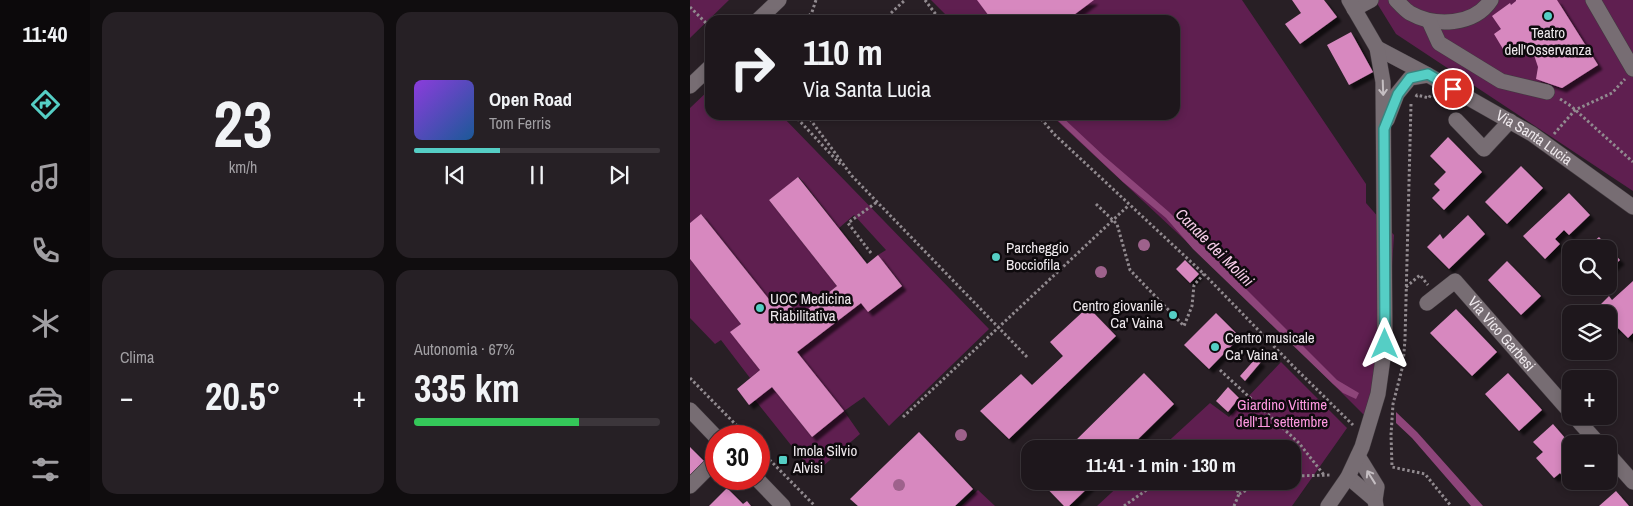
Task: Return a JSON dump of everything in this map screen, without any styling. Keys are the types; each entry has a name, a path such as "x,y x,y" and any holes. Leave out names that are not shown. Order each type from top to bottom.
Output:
{"street":[{"path":"763,15 779,0"},
{"path":"1328,506 1342,476 1358,456 1368,429 1378,394 1385,344 1383,82 1377,48 1352,4 1371,0"},
{"path":"1396,0 1409,12 1429,21 1450,22 1471,16 1489,4 1491,0"},
{"path":"1593,0 1629,74"},
{"path":"1429,21 1439,43 1501,81 1547,92"},
{"name":"Via Santa Lucia","path":"1377,48 1510,121 1546,144 1633,207"},
{"path":"690,86 705,72"},
{"path":"1384,129 1398,94 1410,78 1433,78"},
{"path":"1456,120 1484,149 1510,121"},
{"name":"Via Vico Garbesi","path":"1432,299 1455,281 1562,403"},
{"path":"690,410 705,426"},
{"path":"1582,425 1591,435"},
{"path":"1358,456 1377,487 1376,503"},
{"path":"1617,464 1633,482"},
{"path":"690,486 705,471"},
{"path":"1342,476 1376,503"},
{"path":"768,490 783,506"}],"path":[{"path":"810,15 816,0"},
{"path":"891,12 905,0"},
{"path":"925,0 936,15"},
{"path":"690,7 705,22"},
{"path":"1546,144 1575,110 1612,93 1629,74"},
{"path":"1433,78 1429,98 1417,95 1412,100 1410,112 1403,365 1393,404 1392,467 1425,474 1451,506"},
{"path":"1547,92 1575,110 1633,162"},
{"path":"799,120 1028,358"},
{"path":"811,120 852,176"},
{"path":"1042,120 1054,134 1204,274 1295,368 1353,424 1391,436"},
{"path":"871,253 848,223 877,202"},
{"path":"1096,204 1117,224 1130,270 1184,326 1192,306 1194,285 1204,274"},
{"path":"903,417 1129,205"},
{"path":"1406,287 1420,275 1432,299"},
{"path":"1220,370 1299,443 1324,475"},
{"path":"690,378 736,425"},
{"path":"770,459 815,506"},
{"path":"1301,476 1342,476"},
{"path":"1124,506 1147,490"},
{"path":"1238,490 1240,494"},
{"path":"1234,506 1240,494 1248,490"}],"green space":[{"path":"690,0 729,0 714,15 705,15 705,23 690,38"},
{"path":"931,0 1242,0 1366,184 1366,203 1394,235 1384,392 1372,423 1248,299 1056,120 1180,120 1180,15 946,15"},
{"path":"1375,0 1633,0 1633,191 1396,34"},
{"path":"705,94 705,120 786,120 989,329 889,426 864,397 844,411 860,434 814,474 755,400 772,387 812,437 843,411 797,352 861,303 869,312 902,285 878,255 886,250 854,215 839,228 799,177 769,200 837,286 799,316 782,295 772,303 702,215 690,223 690,108"},
{"path":"690,259 741,324 731,332 760,370 750,378 721,340 715,344 690,318"},
{"name":"Giardino Vittime dell'11 settembre","path":"1281,362 1347,428 1292,506 1097,506 1114,490 1301,490 1301,440 1170,440 1210,403 1229,417"},
{"path":"978,490 995,506 961,506"}],"shaded area":[{"path":"1057,120 1065,120 1169,212 1337,380 1359,393 1356,399 1343,393 1333,384 1193,249 1166,218 1123,182"},
{"path":"1396,412 1417,432 1483,506 1471,506 1412,438 1396,423"}],"building":[{"path":"977,0 1094,0 1074,15 988,15"},
{"path":"1292,0 1324,0 1337,17 1300,44 1285,24 1301,13"},
{"path":"1516,0 1557,0 1598,65 1562,88 1536,79 1538,67 1531,51 1517,44 1509,45 1503,49 1494,34 1501,29 1492,16"},
{"path":"1351,32 1373,72 1349,85 1327,45"},
{"path":"1448,137 1482,172 1444,210 1432,198 1440,190 1434,184 1446,172 1430,156"},
{"path":"1521,166 1543,188 1507,224 1485,202"},
{"name":"UOC Medicina Riabilitativa","path":"798,177 867,264 878,255 902,286 868,312 861,303 797,352 844,411 812,437 772,387 749,405 737,389 760,370 730,332 741,324 690,259 690,223 701,214 772,303 782,295 799,316 837,286 769,200"},
{"path":"1569,193 1590,215 1569,235 1564,230 1555,239 1560,244 1545,259 1523,236"},
{"path":"1468,215 1485,234 1449,269 1427,247 1440,234 1443,239"},
{"path":"1185,260 1199,274 1190,283 1176,269"},
{"path":"1507,261 1541,296 1521,315 1488,280"},
{"path":"1633,281 1633,333 1628,338 1617,327 1617,305 1600,305 1609,296 1612,300"},
{"path":"1088,307 1116,336 1009,439 980,411 1021,374 1032,385 1063,356 1050,342"},
{"path":"1456,309 1497,352 1472,376 1430,333"},
{"path":"1216,313 1240,337 1209,369 1184,345"},
{"path":"1256,358 1261,362 1245,381 1240,376"},
{"path":"1144,373 1174,404 1137,440 1076,440"},
{"path":"1508,373 1542,410 1519,431 1485,394"},
{"path":"1228,387 1239,398 1228,412 1216,401"},
{"path":"1553,424 1562,435 1562,476 1560,473 1554,478 1536,458 1543,452 1533,442"},
{"path":"919,432 973,489 955,506 858,506 850,499"},
{"path":"690,447 704,461 690,475"},
{"path":"725,490 729,490 743,504 747,501 751,506 709,506"},
{"path":"1049,490 1086,490 1069,506 1064,506"},
{"path":"1616,491 1629,506 1599,506"}],"place":[{"name":"Teatro dell'Osservanza","path":"1548,16"},
{"name":"Parcheggio Bocciofila","path":"996,257"},
{"name":"UOC Medicina Riabilitativa","path":"760,308"},
{"name":"Centro giovanile Ca' Vaina","path":"1173,315"},
{"name":"Centro musicale Ca' Vaina","path":"1215,347"},
{"name":"Imola Silvio Alvisi","path":"783,460"}],"route":[{"path":"1385,344 1384,129 1398,94 1410,78 1428,74 1453,89"}],"water label":[{"name":"Canale dei Molini","path":"1215,247"}]}
